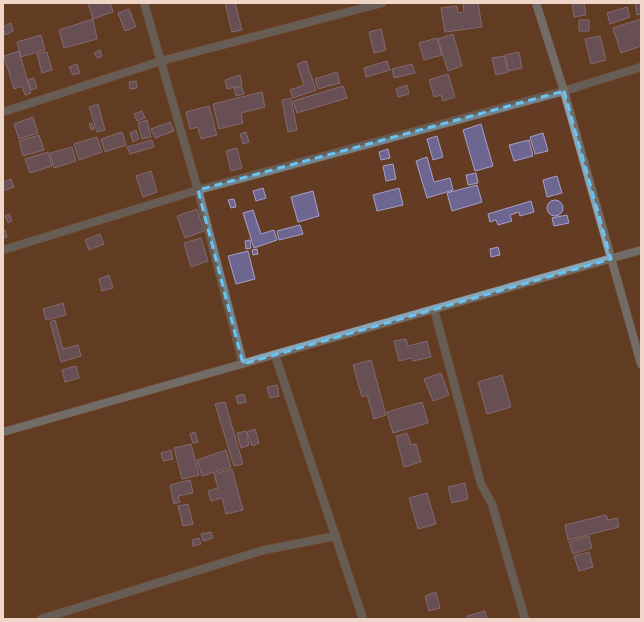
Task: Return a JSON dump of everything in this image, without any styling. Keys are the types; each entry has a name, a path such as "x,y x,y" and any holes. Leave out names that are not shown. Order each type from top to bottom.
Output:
{"street":[{"path":"144,3 198,190 243,364"},
{"path":"3,112 161,61 382,3"},
{"path":"536,3 564,91 641,364"},
{"path":"3,250 198,190 564,91 641,67"},
{"path":"3,432 641,250"},
{"path":"434,309 481,484 492,504 525,619"},
{"path":"275,355 363,619"},
{"path":"41,619 264,550 336,536"}],"highlighted area":[{"path":"564,91 611,259 243,364 198,190"}],"building":[{"path":"88,3 110,3 113,12 93,19"},
{"path":"225,3 235,3 242,30 232,32"},
{"path":"478,3 482,27 445,32 441,8 457,6 458,13 464,12 463,4"},
{"path":"572,3 584,3 586,15 574,17"},
{"path":"635,3 641,3 641,14 637,15"},
{"path":"627,7 630,17 610,24 607,13"},
{"path":"129,9 136,27 125,31 118,13"},
{"path":"93,19 97,39 64,48 59,30"},
{"path":"641,19 641,46 621,53 613,28"},
{"path":"579,20 589,20 589,31 579,31"},
{"path":"11,23 13,31 5,35 3,27"},
{"path":"381,29 386,50 374,53 369,32"},
{"path":"453,34 462,66 448,71 438,39"},
{"path":"41,35 45,50 21,57 17,42"},
{"path":"600,36 606,60 591,64 585,39"},
{"path":"437,38 442,55 424,60 419,43"},
{"path":"100,50 102,56 97,58 94,53"},
{"path":"19,51 31,93 25,95 22,86 14,89 4,56"},
{"path":"47,52 52,70 42,73 37,54"},
{"path":"519,52 522,68 509,71 505,55"},
{"path":"504,56 508,72 496,75 492,58"},
{"path":"306,61 316,90 293,98 290,90 304,85 297,64"},
{"path":"387,61 390,70 366,77 364,68"},
{"path":"77,64 80,73 73,75 69,67"},
{"path":"412,64 415,73 394,78 392,69"},
{"path":"337,72 340,83 318,89 315,79"},
{"path":"448,74 455,97 443,101 441,95 434,97 429,80"},
{"path":"240,75 242,85 227,89 225,80"},
{"path":"34,78 37,88 31,90 27,80"},
{"path":"136,81 137,88 130,89 129,82"},
{"path":"407,85 409,94 398,97 396,89"},
{"path":"343,86 347,98 297,113 293,101"},
{"path":"242,87 244,94 236,96 234,88"},
{"path":"262,92 265,107 241,113 243,123 219,129 213,104"},
{"path":"291,98 297,130 288,132 282,100"},
{"path":"98,104 105,130 97,132 89,107"},
{"path":"209,106 217,135 201,139 198,127 190,129 186,112"},
{"path":"142,111 145,118 137,121 134,114"},
{"path":"33,117 38,133 19,139 14,124"},
{"path":"147,120 151,137 142,139 138,123"},
{"path":"170,122 174,131 155,138 151,129"},
{"path":"92,123 94,129 91,130 89,124"},
{"path":"481,124 493,166 475,171 463,130"},
{"path":"136,130 139,139 133,142 130,133"},
{"path":"122,132 126,145 105,152 101,139"},
{"path":"246,132 249,142 243,144 240,134"},
{"path":"543,133 548,151 535,154 530,137"},
{"path":"39,135 44,150 23,156 19,141"},
{"path":"437,136 443,157 433,160 427,139"},
{"path":"97,137 102,152 79,160 74,144"},
{"path":"152,140 154,147 130,154 127,147"},
{"path":"529,140 533,156 514,161 509,145"},
{"path":"72,147 76,161 54,168 50,153"},
{"path":"237,148 242,168 231,171 226,151"},
{"path":"388,149 390,158 381,160 379,152"},
{"path":"48,152 52,166 30,173 25,159"},
{"path":"427,157 434,182 450,178 453,190 427,198 416,161"},
{"path":"393,164 396,179 386,181 383,166"},
{"path":"151,171 157,192 143,197 136,176"},
{"path":"476,173 478,183 468,185 466,175"},
{"path":"557,176 562,193 547,197 543,180"},
{"path":"11,179 14,187 3,191 3,182"},
{"path":"477,185 482,202 452,211 447,193"},
{"path":"263,188 266,198 256,201 253,191"},
{"path":"399,188 403,205 377,211 373,195"},
{"path":"313,191 319,216 298,222 291,197"},
{"path":"234,199 236,207 231,208 228,200"},
{"path":"555,200 561,202 563,208 561,214 555,216 549,214 547,208 549,202"},
{"path":"531,201 534,212 520,216 519,212 510,215 512,221 498,225 496,220 490,222 488,214"},
{"path":"197,209 204,231 185,238 177,216"},
{"path":"253,210 261,234 274,230 277,240 254,248 243,213"},
{"path":"9,214 12,221 8,223 5,216"},
{"path":"567,215 569,223 554,226 552,218"},
{"path":"300,225 303,234 279,240 277,231"},
{"path":"5,230 7,237 3,238 3,231"},
{"path":"100,234 104,244 89,250 85,240"},
{"path":"201,238 208,261 191,267 184,243"},
{"path":"250,240 251,248 246,249 245,241"},
{"path":"498,247 500,255 491,257 490,249"},
{"path":"257,249 258,254 253,255 252,250"},
{"path":"248,251 255,279 236,284 228,256"},
{"path":"109,275 113,288 102,291 99,279"},
{"path":"63,303 66,315 46,320 43,309"},
{"path":"55,320 63,349 78,345 81,356 61,362 50,322"},
{"path":"406,339 408,346 427,341 431,357 413,361 411,358 399,361 394,341"},
{"path":"371,360 386,415 374,419 367,395 362,397 353,365"},
{"path":"76,366 79,378 65,382 62,370"},
{"path":"441,373 449,395 433,401 424,379"},
{"path":"502,375 511,407 487,414 478,382"},
{"path":"277,385 279,396 270,398 267,387"},
{"path":"244,394 246,402 238,404 236,396"},
{"path":"225,402 243,464 234,466 215,404"},
{"path":"422,402 428,423 393,433 387,412"},
{"path":"255,429 259,443 252,446 247,432"},
{"path":"246,431 249,445 241,448 237,433"},
{"path":"195,432 198,442 193,443 190,434"},
{"path":"407,433 411,445 416,444 421,462 404,467 396,436"},
{"path":"191,444 199,475 182,479 174,448"},
{"path":"171,450 173,459 163,461 161,453"},
{"path":"226,450 231,467 202,476 197,460"},
{"path":"232,469 243,510 226,514 222,498 211,501 208,491 218,488 214,474"},
{"path":"190,480 193,493 178,496 180,502 174,504 170,485"},
{"path":"465,483 468,499 452,503 448,487"},
{"path":"427,493 436,524 418,529 409,498"},
{"path":"188,504 193,524 183,526 178,506"},
{"path":"606,515 608,520 617,518 619,527 568,540 565,525"},
{"path":"211,532 213,538 203,541 201,534"},
{"path":"589,536 592,548 573,554 569,542"},
{"path":"199,538 201,544 193,546 192,540"},
{"path":"589,552 593,567 579,571 574,556"},
{"path":"436,592 440,608 429,611 425,596"},
{"path":"485,611 487,619 467,619 467,616"}]}
